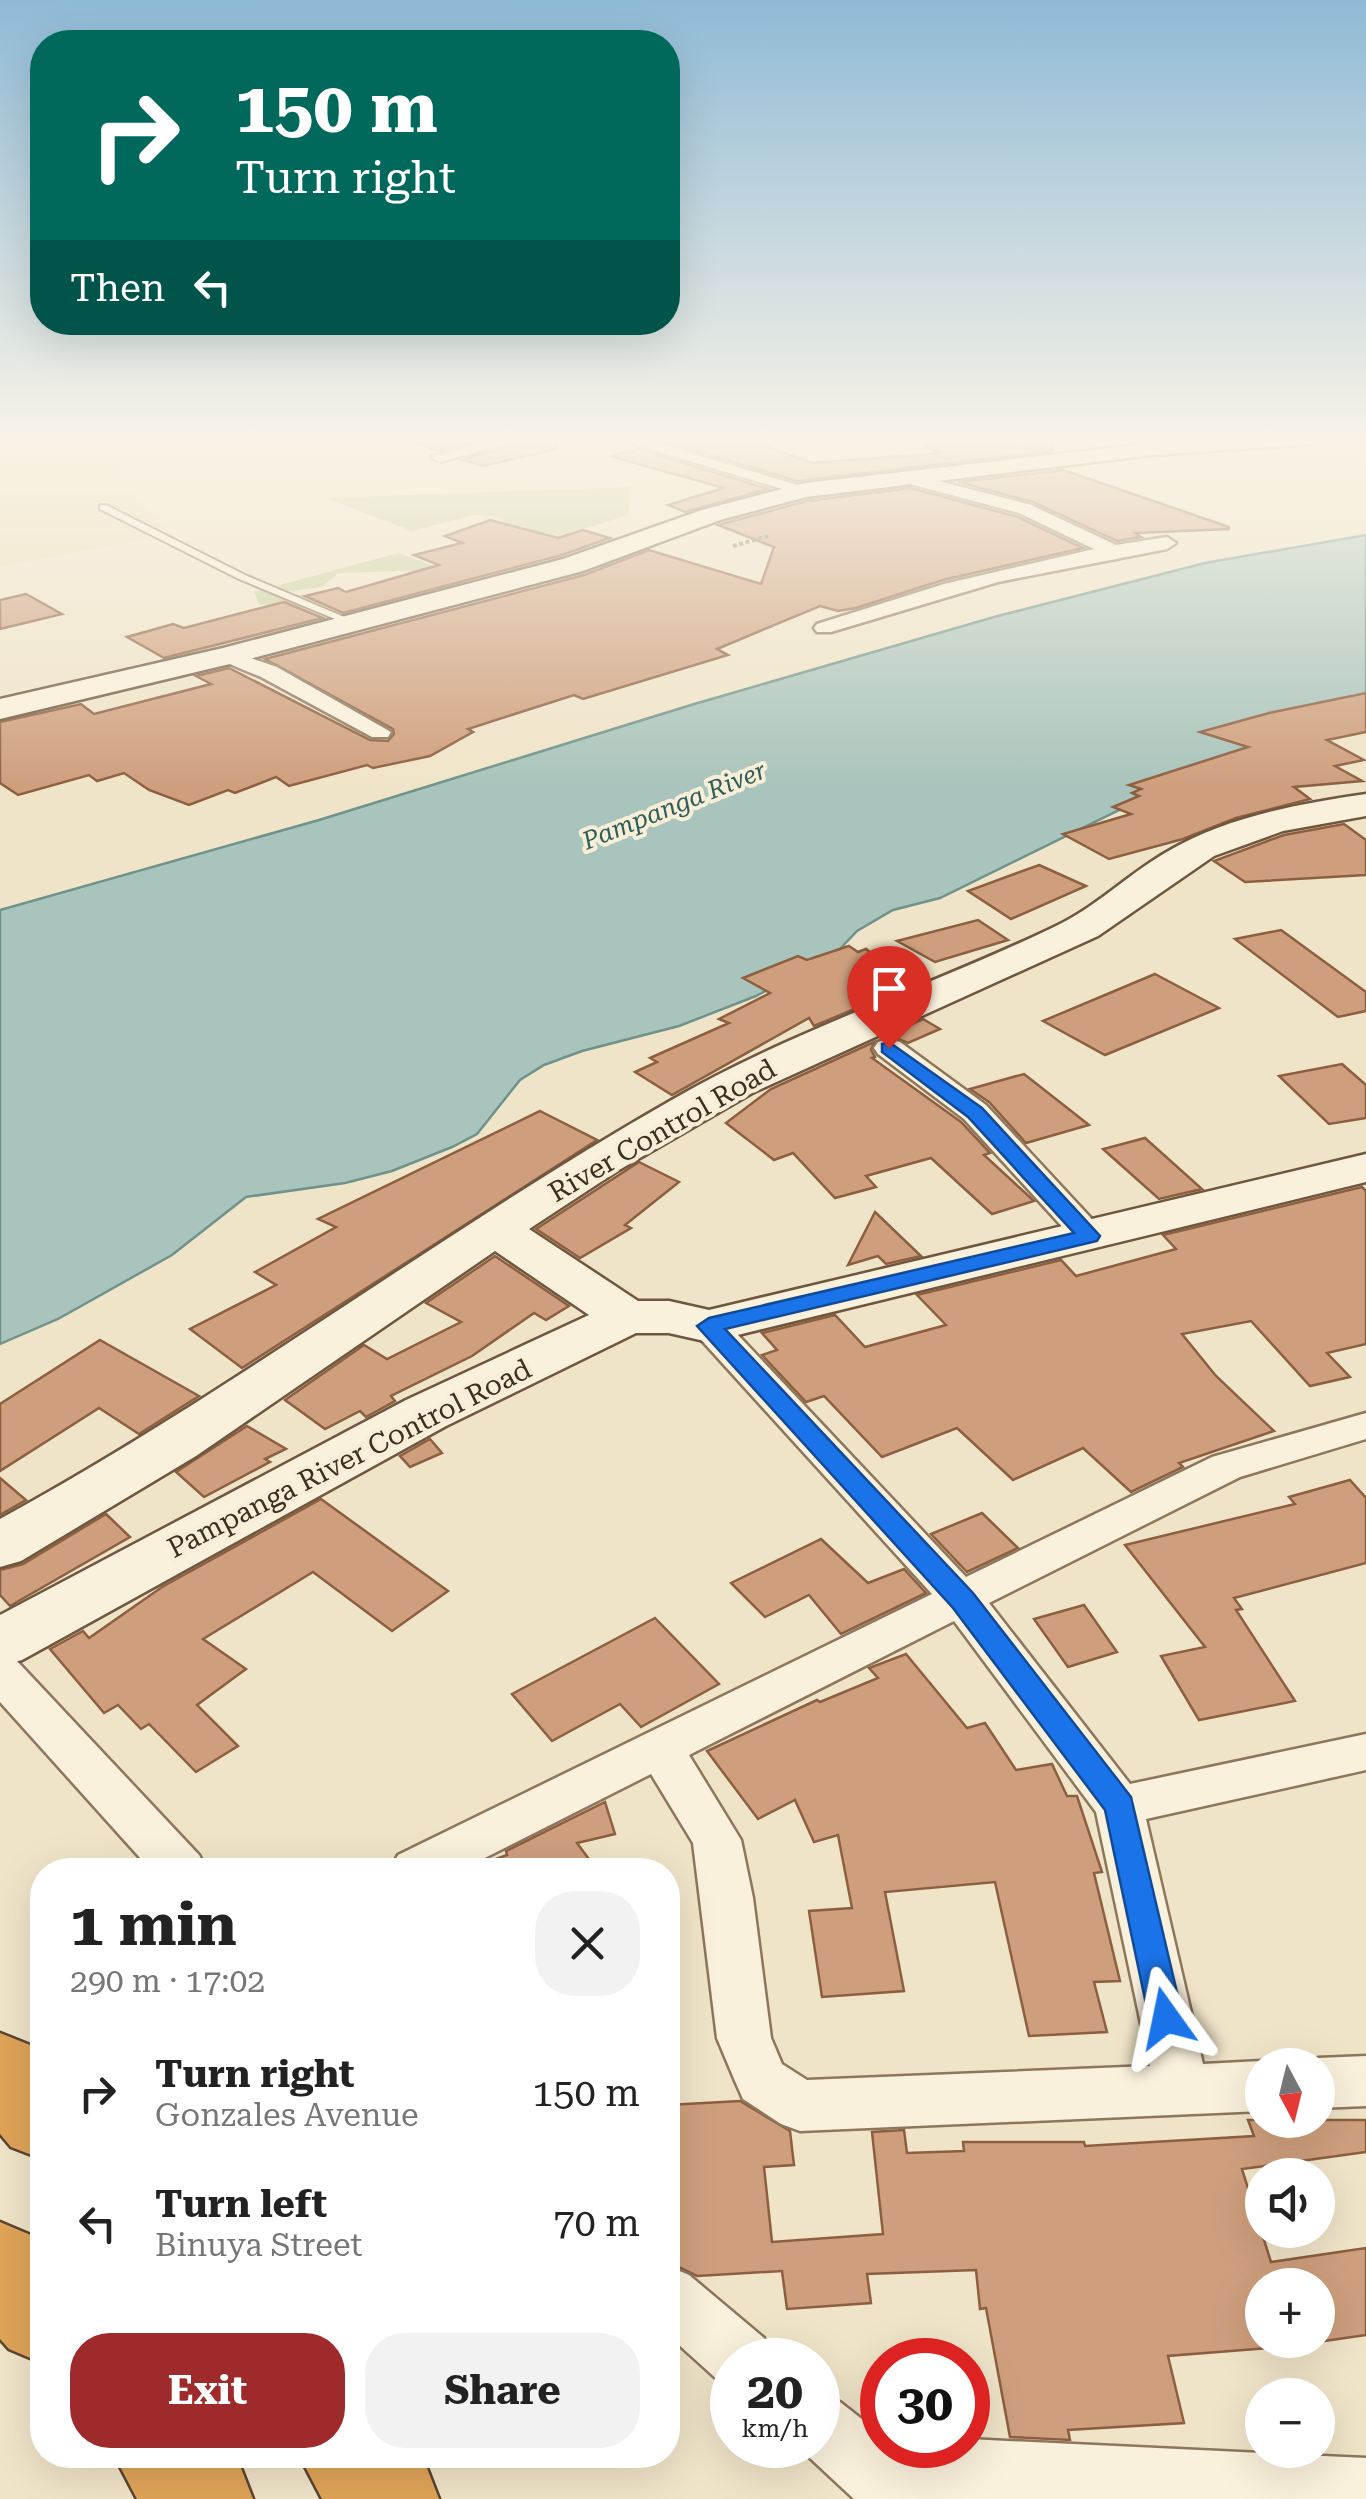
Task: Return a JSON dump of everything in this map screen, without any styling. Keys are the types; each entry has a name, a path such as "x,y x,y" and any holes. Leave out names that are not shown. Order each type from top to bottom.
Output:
{"highway":[{"path":"0,2072 30,2106"},
{"path":"0,2268 30,2302"},
{"path":"176,2468 203,2499"},
{"path":"361,2468 389,2499"}],"street":[{"path":"0,709 228,656 604,554"},
{"path":"824,628 905,600 1098,554"},
{"path":"228,656 269,672 380,732"},
{"name":"River Control Road","path":"0,1546 84,1501 496,1229 690,1107 856,1026 979,978 1084,928 1178,860 1222,839 1316,811 1366,805"},
{"path":"889,1048 975,1112 1089,1236"},
{"path":"1182,2089 1120,1806 963,1600 709,1326 1366,1168"},
{"path":"496,1229 627,1317"},
{"name":"Pampanga River Control Road","path":"0,1643 426,1413 627,1317 670,1317 709,1326"},
{"path":"440,1858 1226,1467 1366,1426"},
{"path":"0,1672 171,1858"},
{"path":"662,1750 717,1840 728,1898 744,2038 762,2081 800,2106 1245,2087"},
{"path":"1120,1806 1366,1752"},
{"path":"1335,2083 1366,2082"},
{"path":"680,2306 717,2338"},
{"path":"840,2443 885,2482 1366,2490"}],"lane":[{"path":"196,554 351,622"}],"shaded area":[{"path":"0,554 69,554 0,567"}],"green space":[{"path":"396,554 446,570 423,575 405,571 338,573 322,587 282,592 328,600 299,609 259,604 254,592"}],"water":[{"name":"Pampanga River","path":"1259,554 1366,554 1366,702 1264,739 940,898 893,910 857,931 838,951 756,996 679,1026 544,1065 520,1080 477,1134 452,1147 392,1171 345,1183 246,1197 172,1255 58,1319 0,1344 0,910 319,820 994,617 1205,563"}],"building":[{"path":"566,554 343,613 305,596 338,588 346,592 439,565 414,555"},
{"path":"640,554 661,554 761,584 772,554 1058,554 943,580 856,608 838,611 820,606 717,649 728,655 583,699 574,695 468,729 473,732 430,756 373,768 367,765 289,786 276,777 189,805 149,790 124,773 97,781 89,775 18,795 0,783 0,722 81,704 94,714 211,684 196,676 229,668 370,740 388,741 393,729 265,659 584,575"},
{"path":"26,594 62,614 0,629 0,600"},
{"path":"284,602 323,618 164,658 127,637 173,624 184,628"},
{"path":"1366,693 1366,732 1327,740 1364,760 1335,766 1362,781 1294,787 1310,799 1109,859 1063,834 1131,814 1113,807 1139,796 1132,793 1141,789 1129,785 1248,747 1200,732"},
{"path":"1344,824 1366,840 1366,875 1245,882 1214,861 1284,835"},
{"path":"1039,865 1086,886 1011,919 968,891"},
{"path":"978,920 1008,940 935,962 897,941"},
{"path":"1281,930 1366,992 1366,1011 1338,1017 1235,939"},
{"path":"849,946 858,952 866,949 903,978 869,989 883,997 814,1026 809,1018 672,1095 635,1072 657,1062 650,1058 729,1023 719,1019 770,993 743,978 798,956 807,960"},
{"path":"1155,974 1219,1008 1105,1055 1043,1021"},
{"path":"923,1019 940,1029 908,1043 888,1035"},
{"path":"874,1042 872,1058 961,1122 990,1153 984,1155 1034,1201 992,1214 931,1158 866,1176 876,1187 835,1198 793,1153 774,1160 726,1123 771,1089"},
{"path":"1342,1064 1366,1085 1366,1118 1329,1124 1279,1076"},
{"path":"1024,1074 1089,1125 1026,1143 989,1102 970,1089"},
{"path":"540,1111 597,1140 242,1368 190,1329 276,1285 255,1272 336,1227 318,1219"},
{"path":"1145,1138 1202,1189 1159,1199 1103,1149"},
{"path":"639,1162 679,1182 625,1225 631,1228 580,1258 536,1229"},
{"path":"1362,1187 1366,1191 1366,1344 1327,1353 1350,1377 1310,1386 1251,1321 1182,1334 1216,1376 1274,1431 1179,1463 1183,1467 1131,1492 1083,1448 1013,1480 957,1428 882,1457 824,1396 806,1402 762,1355 777,1350 762,1333 835,1315 865,1347 946,1325 917,1295 1061,1260 1076,1276 1176,1249 1163,1235"},
{"path":"875,1212 921,1256 886,1264 878,1256 848,1265"},
{"path":"495,1256 569,1306 546,1320 534,1313 472,1356 391,1396 395,1401 366,1417 360,1411 325,1429 285,1400 364,1345 387,1359 461,1322 426,1303"},
{"path":"100,1340 199,1396 139,1434 99,1408 0,1471 0,1404"},
{"path":"247,1426 286,1449 265,1459 270,1462 204,1497 176,1472"},
{"path":"430,1439 442,1453 410,1467 400,1456"},
{"path":"0,1478 26,1500 0,1515"},
{"path":"1350,1480 1366,1498 1366,1563 1234,1598 1242,1609 1236,1610 1295,1701 1199,1720 1161,1656 1205,1647 1125,1545 1295,1504 1289,1497"},
{"path":"321,1499 448,1591 392,1631 313,1572 203,1639 246,1669 197,1705 238,1746 196,1772 149,1724 141,1729 118,1705 104,1713 50,1649 83,1631 89,1638 162,1587"},
{"path":"982,1513 1018,1548 967,1572 931,1534"},
{"path":"106,1514 130,1537 10,1606 0,1595 0,1570 23,1564"},
{"path":"821,1539 868,1583 904,1569 926,1593 841,1634 809,1595 765,1617 731,1583"},
{"path":"1084,1605 1117,1652 1068,1667 1034,1619"},
{"path":"655,1618 719,1684 641,1727 620,1704 552,1741 512,1694"},
{"path":"906,1654 967,1728 985,1723 1016,1770 1052,1764 1067,1796 1077,1796 1102,1872 1094,1873 1120,1981 1094,1982 1107,2032 1029,2036 995,1882 885,1892 904,1991 822,1997 809,1911 852,1908 838,1835 814,1842 795,1800 758,1819 707,1751 817,1700 878,1678 869,1668"},
{"path":"605,1802 615,1834 577,1843 588,1858 499,1858 507,1855 506,1851"},
{"path":"740,2101 790,2131 794,2165 764,2167 772,2242 883,2234 872,2132 904,2130 907,2153 964,2151 963,2142 1084,2142 1085,2146 1245,2137 1335,2138 1335,2120 1366,2120 1366,2152 1322,2158 1245,2158 1242,2169 1245,2248 1267,2248 1271,2262 1366,2248 1366,2335 1335,2339 1335,2268 1245,2268 1245,2350 1168,2356 1184,2423 1068,2430 1070,2440 1010,2437 986,2308 980,2309 976,2270 867,2274 871,2303 787,2309 782,2271 697,2276 680,2268 680,2104"}],"route":[{"path":"889,1048 975,1112 1089,1236 709,1326 963,1600 1120,1806 1166,2018"}]}
